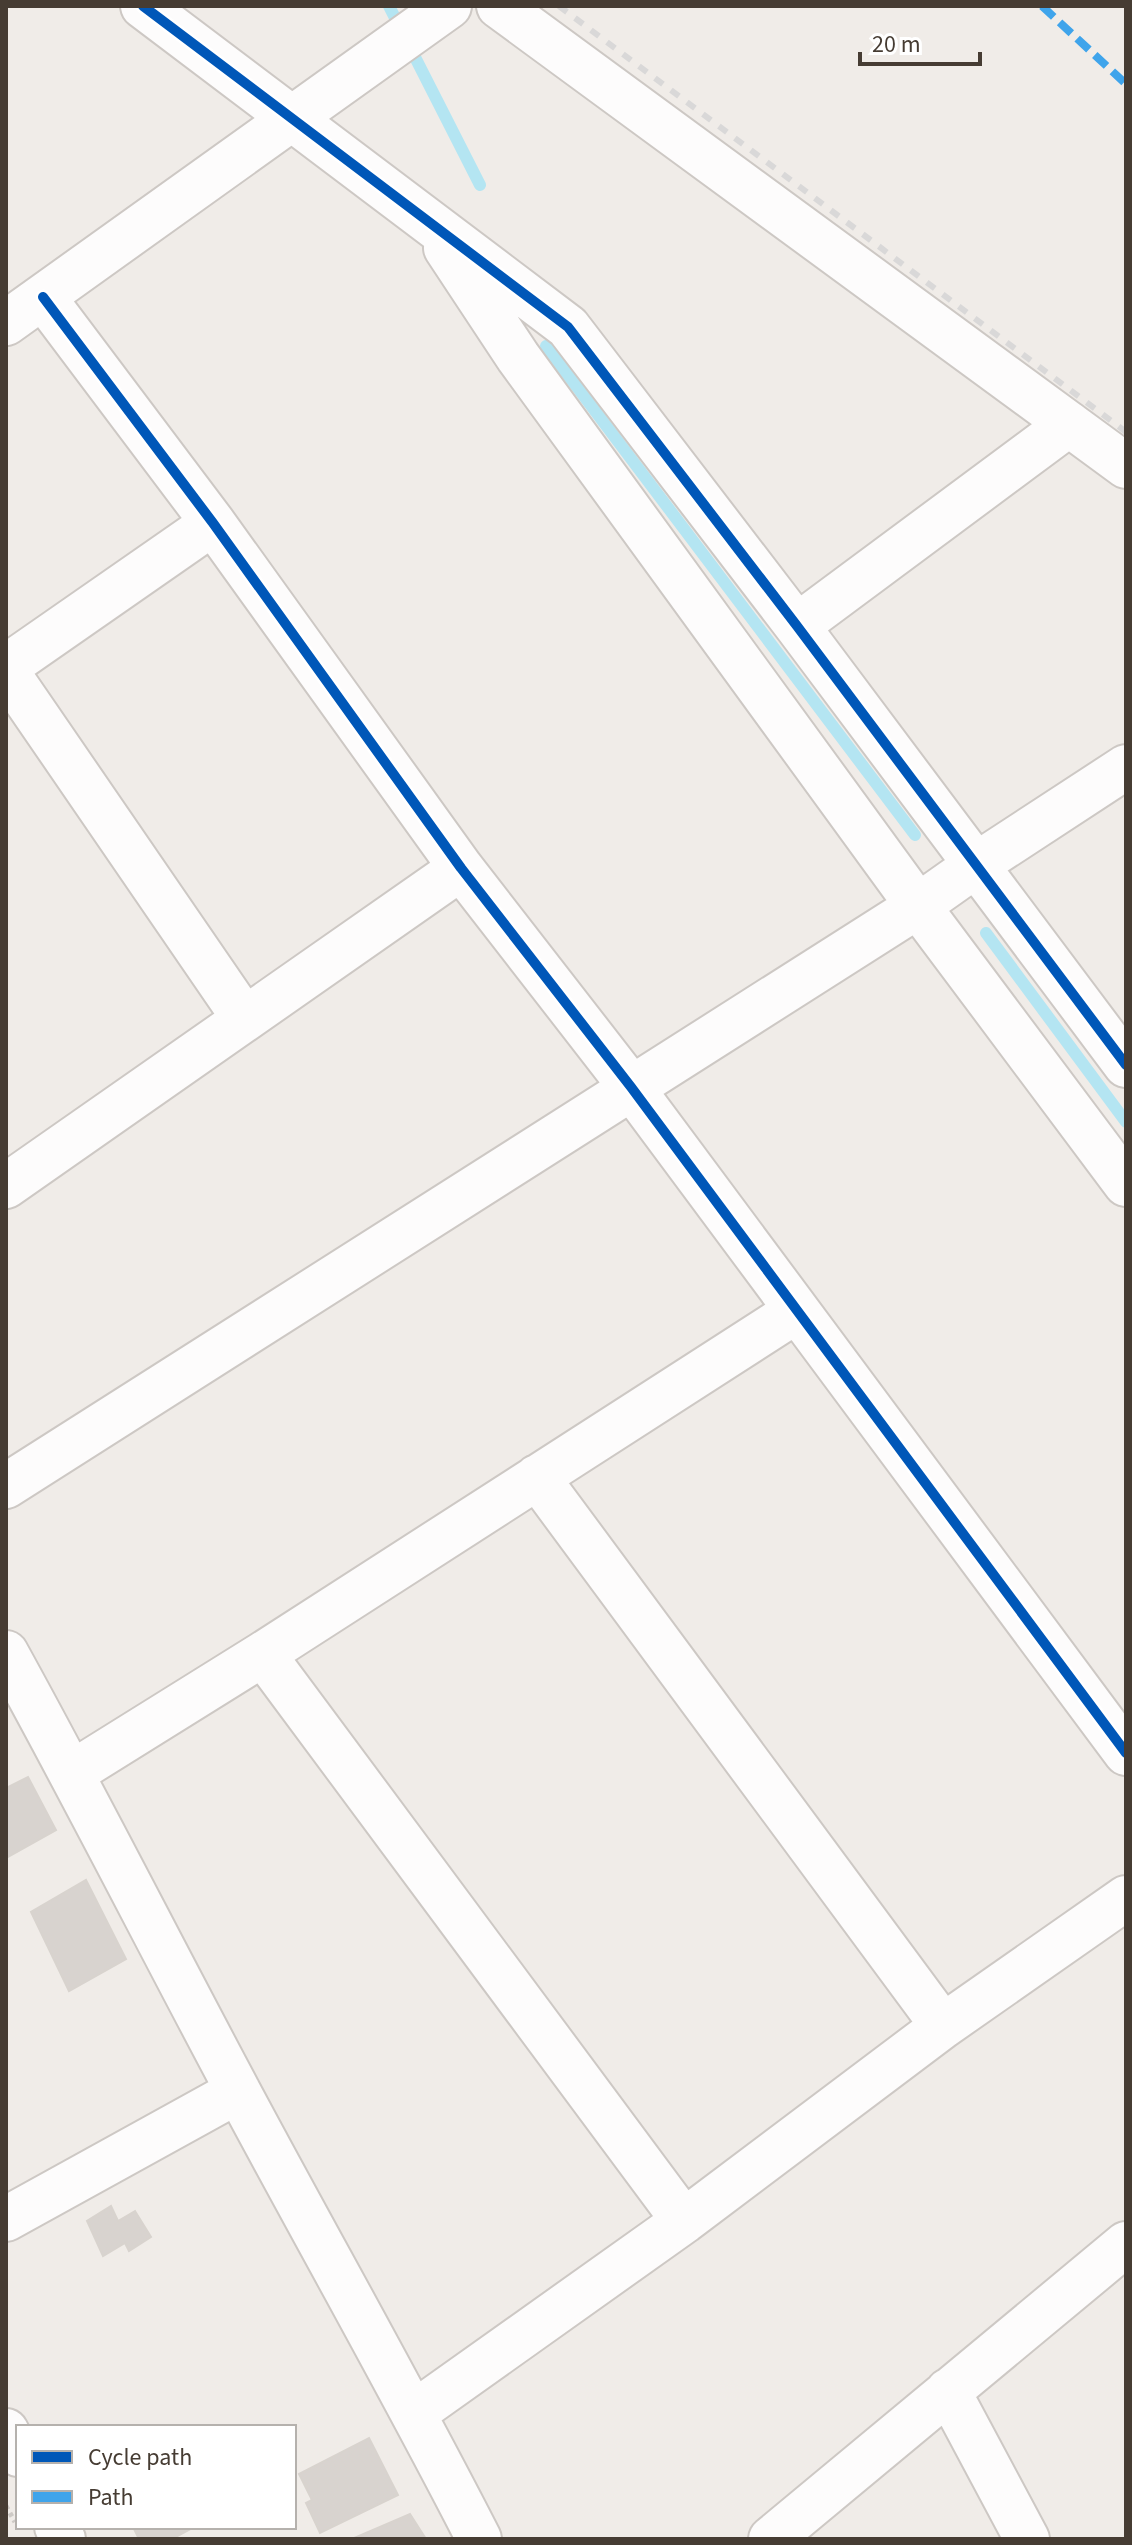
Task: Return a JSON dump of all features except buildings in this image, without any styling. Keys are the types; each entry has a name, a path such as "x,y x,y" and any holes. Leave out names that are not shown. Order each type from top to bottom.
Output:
{"street":[{"path":"143,6 568,327 1126,1065"},
{"path":"6,323 449,6"},
{"path":"499,6 1126,466"},
{"path":"426,218 518,357 918,906 1126,1184"},
{"path":"43,297 213,523 461,868 631,1087 1126,1753"},
{"path":"797,626 1069,424"},
{"path":"213,523 6,669 244,1018"},
{"path":"6,1486 918,906 1126,767"},
{"path":"11,1171 244,1018 461,868"},
{"path":"72,1773 263,1654 796,1311"},
{"path":"537,1477 943,2026"},
{"path":"6,1653 479,2539"},
{"path":"263,1654 684,2221"},
{"path":"414,2413 684,2221 943,2026 1126,1898"},
{"path":"6,2219 238,2091"},
{"path":"771,2539 1126,2244"},
{"path":"948,2391 1027,2539"},
{"path":"6,2431 16,2450"}],"waterway":[{"path":"389,6 480,185"},
{"path":"546,346 915,835"},
{"path":"986,933 1126,1122"}],"railway":[{"path":"559,6 1126,432"}],"marked path":[{"path":"1042,6 1126,84"}],"cycle path":[{"path":"143,6 568,327 1126,1065"},
{"path":"43,297 213,523 461,868 631,1087 1126,1753"}]}
